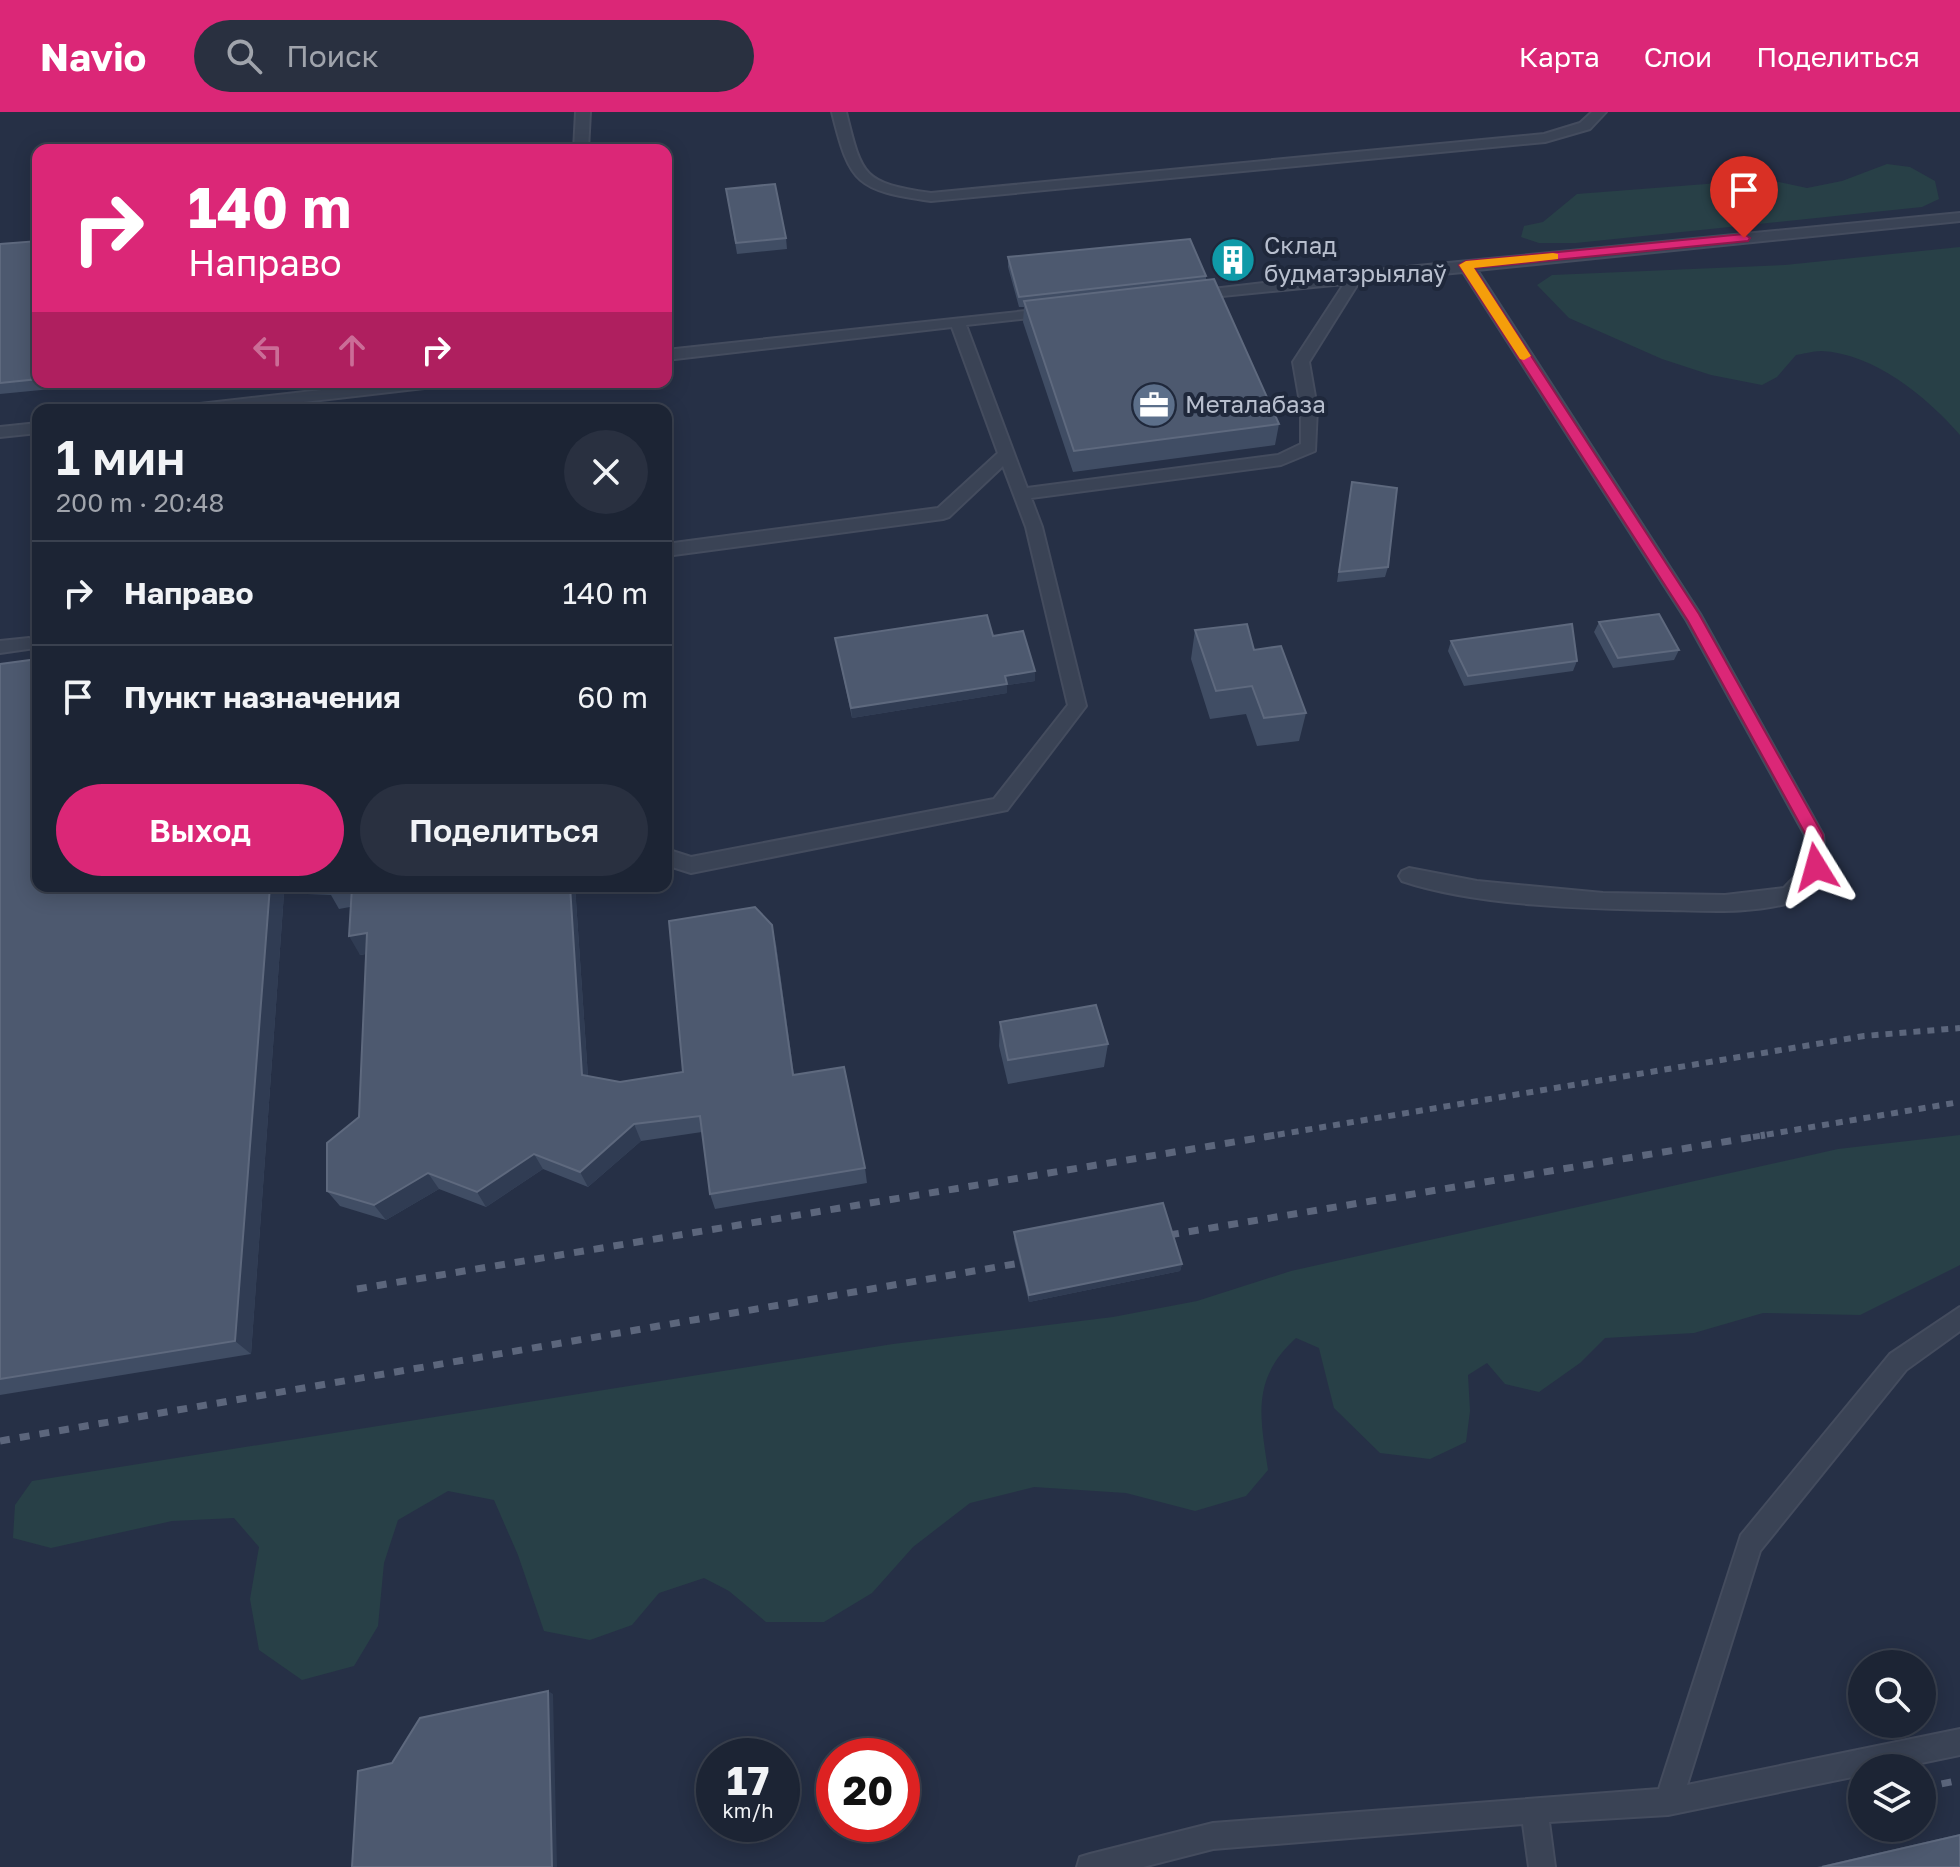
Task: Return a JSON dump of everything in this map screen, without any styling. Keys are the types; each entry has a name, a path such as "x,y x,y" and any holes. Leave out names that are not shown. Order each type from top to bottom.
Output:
{"lane":[{"path":"581,144 583,112"},
{"path":"839,112 852,167 869,184 931,197 1545,138 1585,126 1599,112"},
{"path":"1172,297 1960,217"},
{"path":"1409,876 1477,889 1603,901 1725,903 1789,895 1816,867 1814,835 1694,618 1466,265"},
{"path":"1021,494 1281,460 1309,447 1309,408 1301,362 1356,276"},
{"path":"672,354 1065,309"},
{"path":"672,859 691,865 1000,805 1077,706 1034,527 957,321"},
{"path":"243,404 381,388"},
{"path":"0,432 32,429"},
{"path":"672,549 943,513 1007,454"},
{"path":"0,647 29,644"},
{"path":"1668,1802 1750,1544 1898,1362 1960,1318"},
{"path":"1090,1867 1213,1836 1668,1802 1960,1742"},
{"path":"1534,1810 1542,1867"}],"shaded area":[{"path":"1887,164 1910,167 1935,181 1939,199 1922,207 1576,243 1539,243 1521,237 1524,226 1543,222 1577,194 1745,181 1779,182 1807,188 1842,181"},
{"path":"1960,247 1960,435 1915,392 1880,368 1860,360 1821,351 1796,355 1777,377 1762,385 1711,375 1662,359 1569,318 1537,285 1552,275 1785,265"},
{"path":"1960,1135 1960,1265 1860,1315 1763,1313 1694,1333 1605,1338 1580,1363 1539,1392 1505,1384 1487,1363 1468,1375 1470,1411 1466,1442 1430,1459 1380,1453 1334,1408 1319,1348 1296,1338 1282,1353 1265,1384 1261,1415 1268,1470 1246,1496 1195,1511 1126,1493 1034,1487 970,1503 913,1547 872,1593 824,1622 766,1622 729,1591 704,1578 659,1593 632,1625 590,1640 544,1631 518,1555 494,1500 448,1491 398,1520 384,1563 378,1626 354,1666 302,1680 259,1650 250,1599 259,1547 234,1518 172,1521 51,1548 13,1538 15,1505 32,1481 893,1344 1113,1317 1197,1301 1291,1271 1838,1149"}],"building":[{"path":"775,184 786,238 736,243 726,189"},
{"path":"1190,239 1206,276 1019,297 1008,257"},
{"path":"32,241 32,380 0,383 0,244"},
{"name":"Металабаза","path":"1214,279 1279,424 1074,451 1024,301"},
{"path":"1352,482 1397,488 1388,567 1339,572"},
{"path":"1659,614 1679,650 1618,658 1599,622"},
{"path":"987,615 993,636 1023,631 1035,671 1005,676 1007,684 851,708 835,638"},
{"path":"1247,624 1254,650 1281,646 1306,713 1264,718 1252,686 1216,691 1195,630"},
{"path":"1572,624 1577,661 1468,676 1451,641"},
{"path":"32,660 32,892 270,892 235,1341 0,1379 0,664"},
{"path":"352,892 570,892 582,1075 620,1082 683,1072 669,921 755,907 772,925 793,1075 844,1067 865,1168 710,1194 700,1116 634,1124 580,1172 534,1154 477,1192 428,1173 374,1205 327,1191 327,1143 359,1117 367,933 349,936"},
{"path":"1096,1005 1108,1044 1008,1060 1000,1022"},
{"path":"1163,1203 1182,1264 1029,1295 1014,1232"},
{"path":"548,1691 552,1867 352,1867 358,1771 392,1763 420,1718"},
{"path":"1960,1835 1960,1867 1822,1867 1936,1842"}],"railway":[{"path":"1264,1137 1864,1036 1960,1028"},
{"path":"1753,1137 1960,1102"},
{"path":"357,1289 1276,1135"},
{"path":"1169,1235 1765,1135"},
{"path":"0,1441 1020,1263"},
{"path":"1936,1785 1960,1780"}],"slow traffic":[{"path":"1524,356 1466,265 1553,257"}],"place":[{"name":"Склад будматэрыялаў","path":"1233,260"},
{"name":"Металабаза","path":"1154,405"}],"route":[{"path":"1744,238 1466,265 1694,618 1814,835 1816,867"}]}
